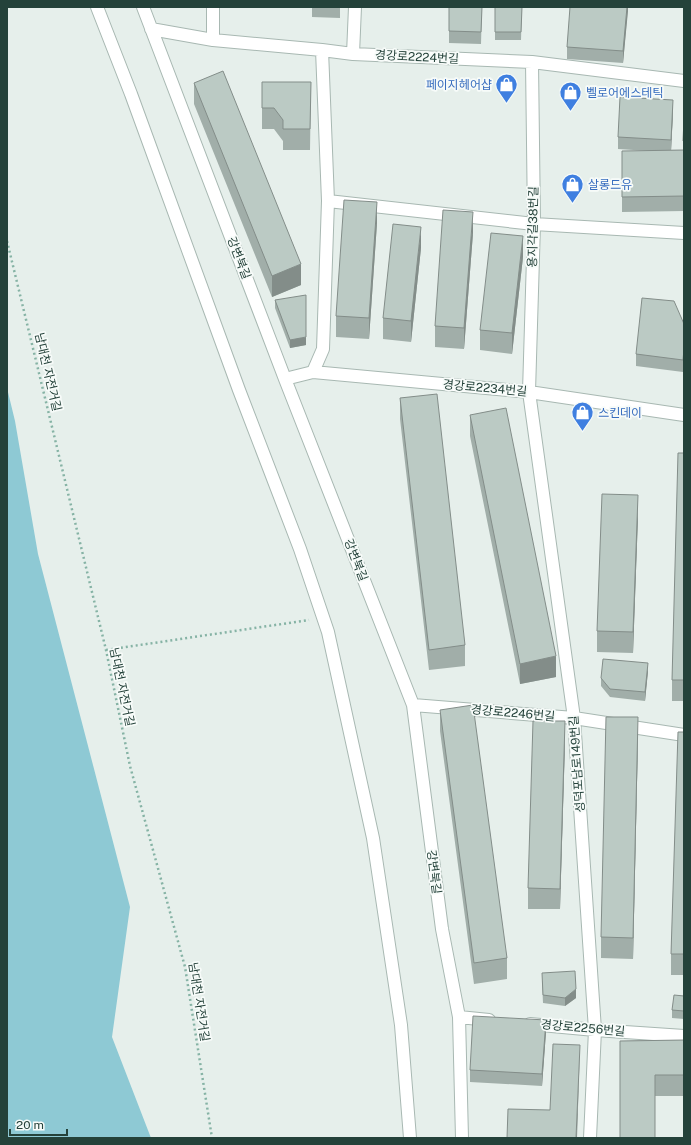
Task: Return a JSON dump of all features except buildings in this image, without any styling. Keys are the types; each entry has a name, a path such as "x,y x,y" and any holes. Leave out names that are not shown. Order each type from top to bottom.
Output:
{"street":[{"path":"97,7 131,94 239,390 300,549 328,632 373,838 402,1025 410,1138"},
{"name":"강변북길","path":"143,7 285,379 413,705 442,929 459,1017 462,1138"},
{"path":"213,7 213,40"},
{"path":"353,54 355,7"},
{"name":"경강로2224번길","path":"151,29 213,40 353,54 532,62 684,82"},
{"path":"313,372 323,350 328,201 322,50"},
{"name":"용지각길38번길","path":"529,392 534,224 532,62"},
{"path":"328,201 534,224 684,233"},
{"name":"경강로2234번길","path":"285,379 313,372 529,392 684,415"},
{"name":"성덕포남로149번길","path":"529,392 574,718 595,1030 590,1138"},
{"name":"경강로2246번길","path":"413,705 574,718 684,735"},
{"path":"459,1017 497,1021"},
{"name":"경강로2256번길","path":"520,1023 684,1036"}],"path":[{"name":"남대천 자전거길","path":"7,241 106,650 130,766 185,967 212,1138"},
{"path":"106,650 323,618"}],"water":[{"path":"7,388 15,421 38,554 130,907 112,1037 151,1138 7,1138"}],"place":[{"name":"페이지헤어샵","path":"507,104"},
{"name":"벨로어에스테틱","path":"570,112"},
{"name":"살롱드유","path":"573,204"},
{"name":"스킨데이","path":"582,432"}]}
